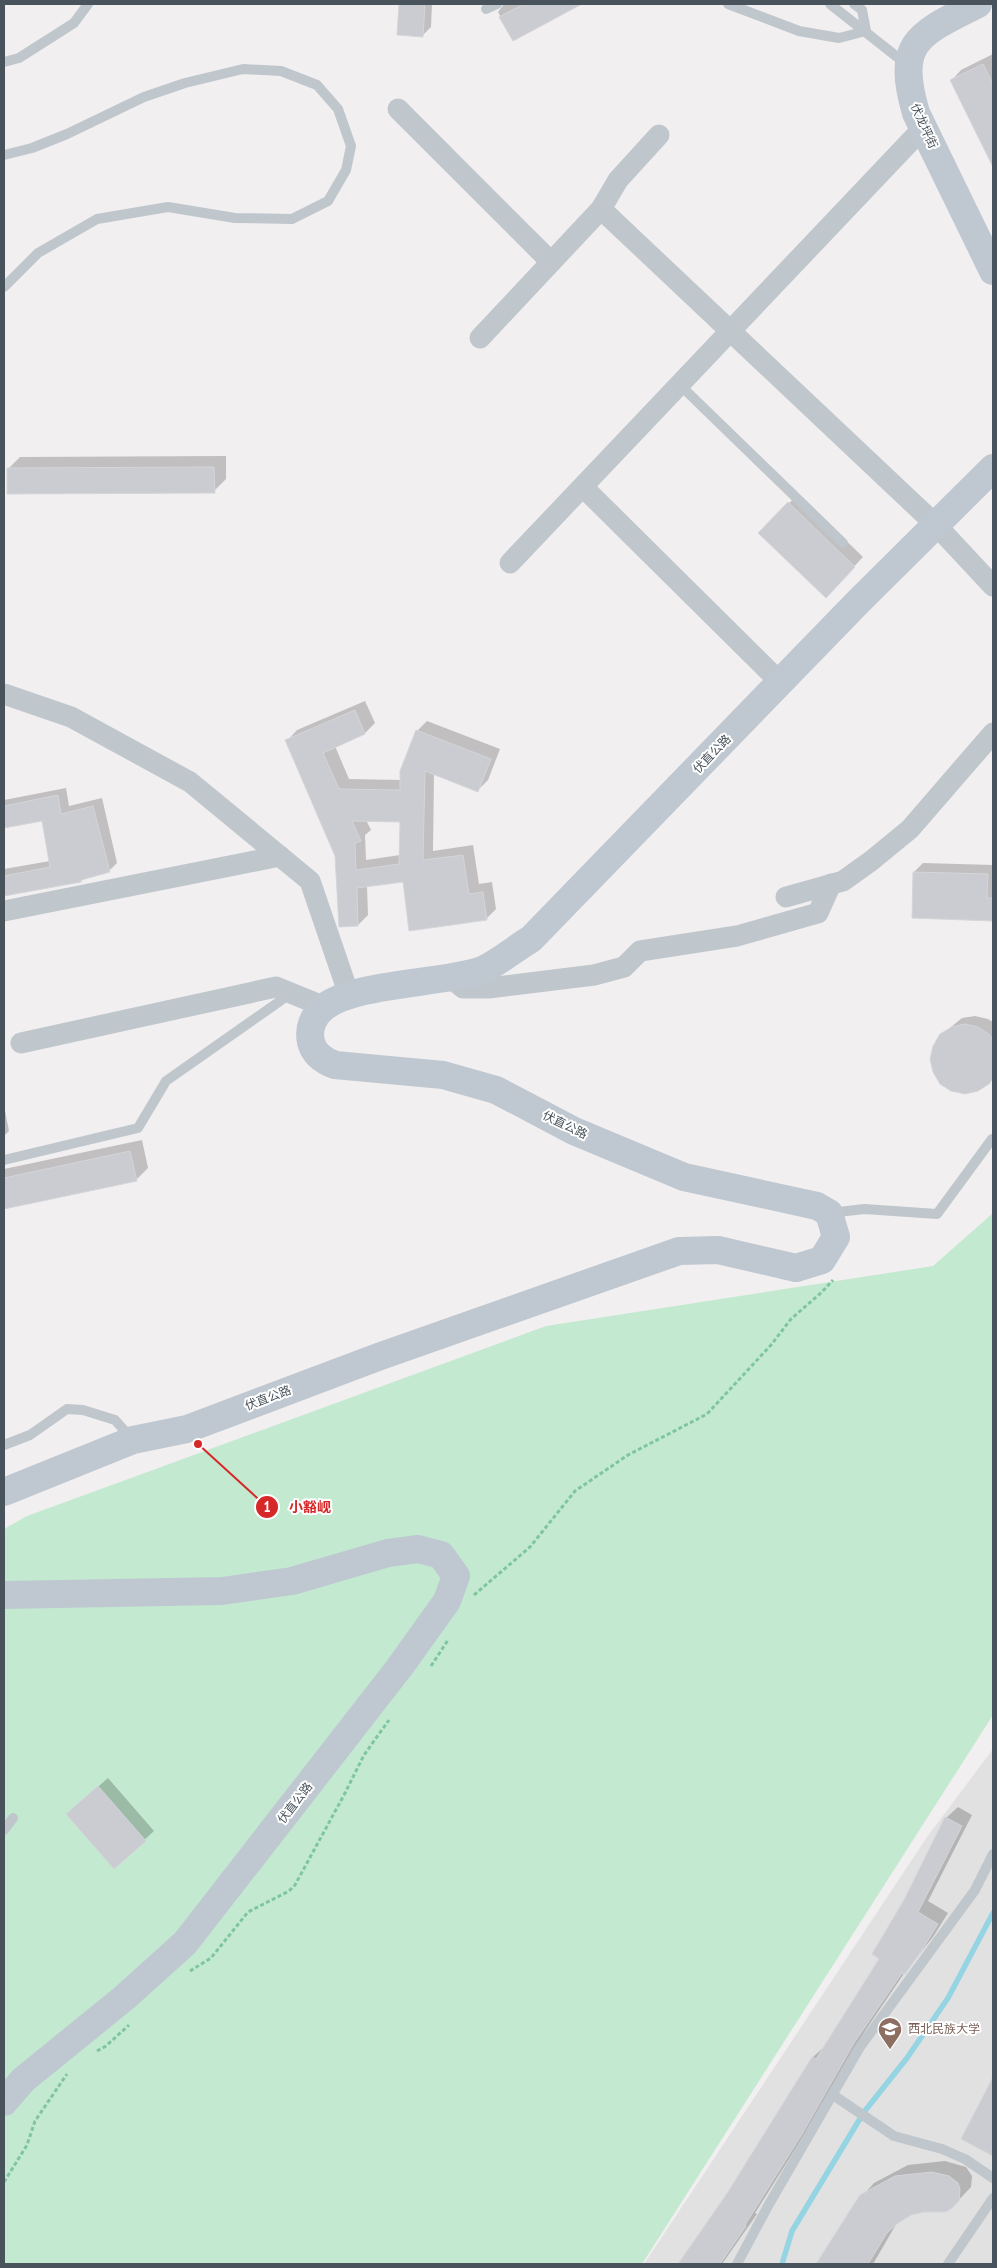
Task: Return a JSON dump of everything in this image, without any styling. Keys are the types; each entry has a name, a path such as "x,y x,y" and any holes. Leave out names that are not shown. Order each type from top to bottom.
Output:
{"main road":[{"name":"伏龙坪街","path":"978,4 928,31 914,46 907,65 908,88 916,113 993,272"},
{"name":"伏直公路","path":"829,1213 817,1206 684,1177 574,1131 496,1090 443,1076 335,1065 325,1061 317,1054 311,1039 312,1023 324,1006 349,995 480,971 531,939 993,468"},
{"path":"822,1260 836,1237 829,1213"},
{"name":"伏直公路","path":"4,1492 133,1440 187,1429 378,1357 679,1251 718,1250 796,1268 822,1260"},
{"name":"伏直公路","path":"4,1595 222,1591 292,1581 388,1553 418,1549 441,1555 456,1576 447,1601 393,1676 185,1944 124,1998 23,2080 4,2100"}],"street":[{"path":"398,109 551,262"},
{"path":"510,563 923,128"},
{"path":"480,338 601,209 618,180 659,134"},
{"path":"601,209 936,525 993,586"},
{"path":"583,487 781,682"},
{"path":"4,694 72,717 190,782 310,881 349,995"},
{"path":"786,897 843,881 910,829 993,733"},
{"path":"4,911 280,856"},
{"path":"449,976 463,988 489,988 594,975 624,967 640,951 737,936 818,913 831,884"},
{"path":"21,1043 276,987 324,1006"}],"lane":[{"path":"4,62 19,58 74,24 88,4"},
{"path":"486,9 497,4"},
{"path":"728,4 799,31 839,38 866,31"},
{"path":"830,4 907,65"},
{"path":"854,4 862,10 866,31"},
{"path":"4,155 32,148 67,134 144,97 185,83 243,69 281,71 317,85 338,109 351,146 346,170 328,202 292,219 235,218 168,207 97,219 38,253 4,287"},
{"path":"680,385 844,544"},
{"path":"4,1160 138,1128 166,1081 290,993"},
{"path":"829,1213 864,1209 937,1214 992,1139"},
{"path":"4,1445 30,1435 67,1409 83,1410 115,1420 133,1440"},
{"path":"4,1830 13,1818"},
{"path":"737,2264 768,2206 860,2047 975,1890 993,1854"},
{"path":"833,2095 894,2136 942,2149 964,2159 993,2178"},
{"path":"948,2264 993,2198"}],"path":[{"path":"447,1601 469,1599 510,1564 530,1546 575,1491 628,1455 707,1414 771,1345 791,1319 833,1280 822,1260"}],"shaded area":[{"name":"西北民族大学","path":"993,1749 993,2264 644,2264 927,1837"}],"green space":[{"path":"993,1213 993,1715 642,2264 4,2264 4,1529 27,1516 546,1326 933,1266"}],"building":[{"path":"399,4 425,4 423,37 397,35"},
{"path":"524,4 582,4 513,41 499,17"},
{"path":"983,64 993,84 993,167 950,80"},
{"path":"214,467 215,493 7,494 7,468"},
{"path":"788,502 855,567 826,598 758,533"},
{"path":"355,710 365,734 323,753 339,789 400,790 400,771 416,730 491,759 478,792 425,771 423,860 463,855 469,894 483,892 487,920 409,931 403,882 357,888 358,926 339,927 335,856 285,740","holes":["352,821 400,822 399,864 356,870 355,843 361,841"]},
{"path":"58,795 61,814 93,806 110,872 81,880 81,882 4,896 4,876 50,867 42,821 4,828 4,806"},
{"path":"913,872 988,874 987,898 993,898 993,921 912,918"},
{"path":"965,1024 978,1027 990,1035 993,1040 993,1078 989,1084 978,1091 965,1094 951,1091 940,1084 933,1072 930,1059 933,1046 940,1034 952,1027"},
{"path":"130,1151 137,1181 4,1209 4,1178"},
{"path":"98,1786 146,1841 114,1869 66,1814"},
{"path":"945,1817 962,1826 918,1912 938,1924 922,1950 905,1974 902,1973 854,2043 802,2134 746,2226 720,2264 678,2264 726,2195 812,2057 816,2059 879,1959 872,1954 904,1900"},
{"path":"993,2077 993,2156 961,2139"},
{"path":"932,2172 949,2176 958,2183 960,2189 959,2201 951,2209 945,2212 924,2212 911,2215 898,2223 887,2233 868,2264 816,2264 860,2195 895,2176"}],"waterway":[{"path":"782,2264 792,2231 864,2112 907,2058 948,1998 993,1913"}],"place":[{"name":"小豁岘","path":"198,1444"},
{"name":"西北民族大学","path":"890,2050"}]}
